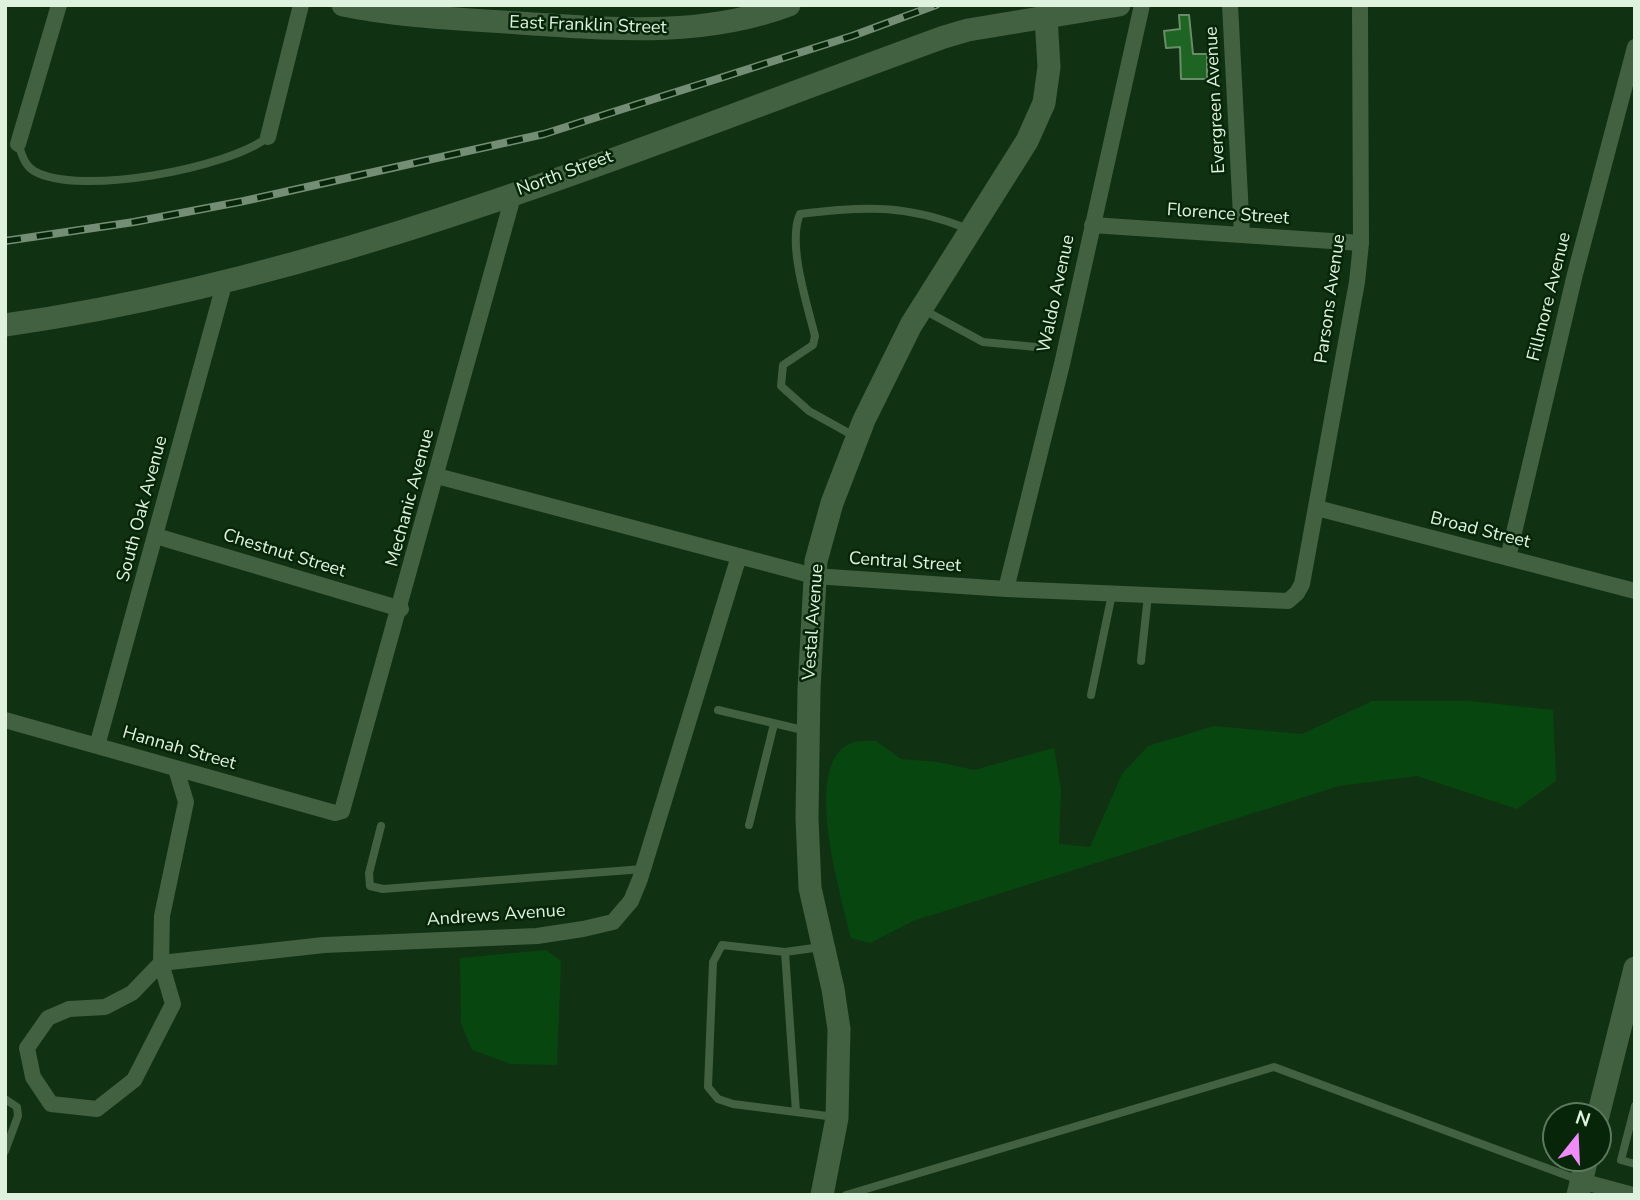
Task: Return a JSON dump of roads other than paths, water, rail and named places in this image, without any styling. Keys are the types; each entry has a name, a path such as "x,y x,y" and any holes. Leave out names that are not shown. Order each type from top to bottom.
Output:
{"street":[{"path":"19,144 59,5"},
{"path":"268,136 301,5"},
{"name":"East Franklin Street","path":"343,5 424,17 642,31 702,28 763,15 789,5"},
{"name":"North Street","path":"5,326 131,303 225,281 413,230 944,37 1119,5"},
{"name":"Waldo Avenue","path":"1006,589 1062,364 1142,5"},
{"name":"Evergreen Avenue","path":"1230,5 1242,235"},
{"name":"Parsons Avenue","path":"1297,593 1317,508 1361,243 1360,5"},
{"name":"Vestal Avenue","path":"822,1195 837,1118 839,1029 834,989 821,947 810,888 807,818 808,732 814,576 831,503 857,438 921,309 1027,141 1044,103 1049,67 1046,17"},
{"name":"Fillmore Avenue","path":"1508,558 1575,274 1629,89 1635,47"},
{"name":"Mechanic Avenue","path":"342,811 401,609 514,193"},
{"name":"Florence Street","path":"1092,225 1361,243"},
{"name":"South Oak Avenue","path":"97,746 225,281"},
{"name":"Central Street","path":"437,476 814,576 1006,589 1288,601 1297,593"},
{"name":"Broad Street","path":"1317,508 1635,591"},
{"name":"Chestnut Street","path":"156,537 401,609"},
{"name":"Andrews Avenue","path":"161,963 324,945 537,936 613,922 625,911 643,869 739,556"},
{"name":"Hannah Street","path":"5,720 335,813 342,811"},
{"path":"161,963 132,993 105,1007 69,1009 48,1018 27,1048 33,1077 51,1104 97,1109 134,1080 173,1004 161,963 162,916 186,802 176,769"},
{"path":"1602,1102 1635,968"},
{"path":"1580,1188 1633,1195"}],"lane":[{"path":"19,144 26,163 34,170 54,179 92,181 217,162 255,147 268,136"},
{"path":"857,438 809,411 781,386 783,365 813,345 815,335 796,247 794,225 800,214 848,208 896,209 932,214 971,230"},
{"path":"921,309 983,342 1035,347"},
{"path":"1091,695 1112,594"},
{"path":"1141,661 1148,595"},
{"path":"718,710 808,732"},
{"path":"749,825 774,724"},
{"path":"381,827 369,873 370,886 383,890 643,869"},
{"path":"821,947 785,953 722,946 713,962 708,1087 718,1099 733,1104 837,1118"},
{"path":"785,953 796,1112"},
{"path":"846,1195 1274,1067 1580,1188"},
{"path":"5,1099 18,1107 18,1116 5,1151"},
{"path":"1635,1106 1620,1160 1635,1164"}],"railway":[{"path":"5,241 134,222 244,201 544,134 852,36 936,5"}]}
